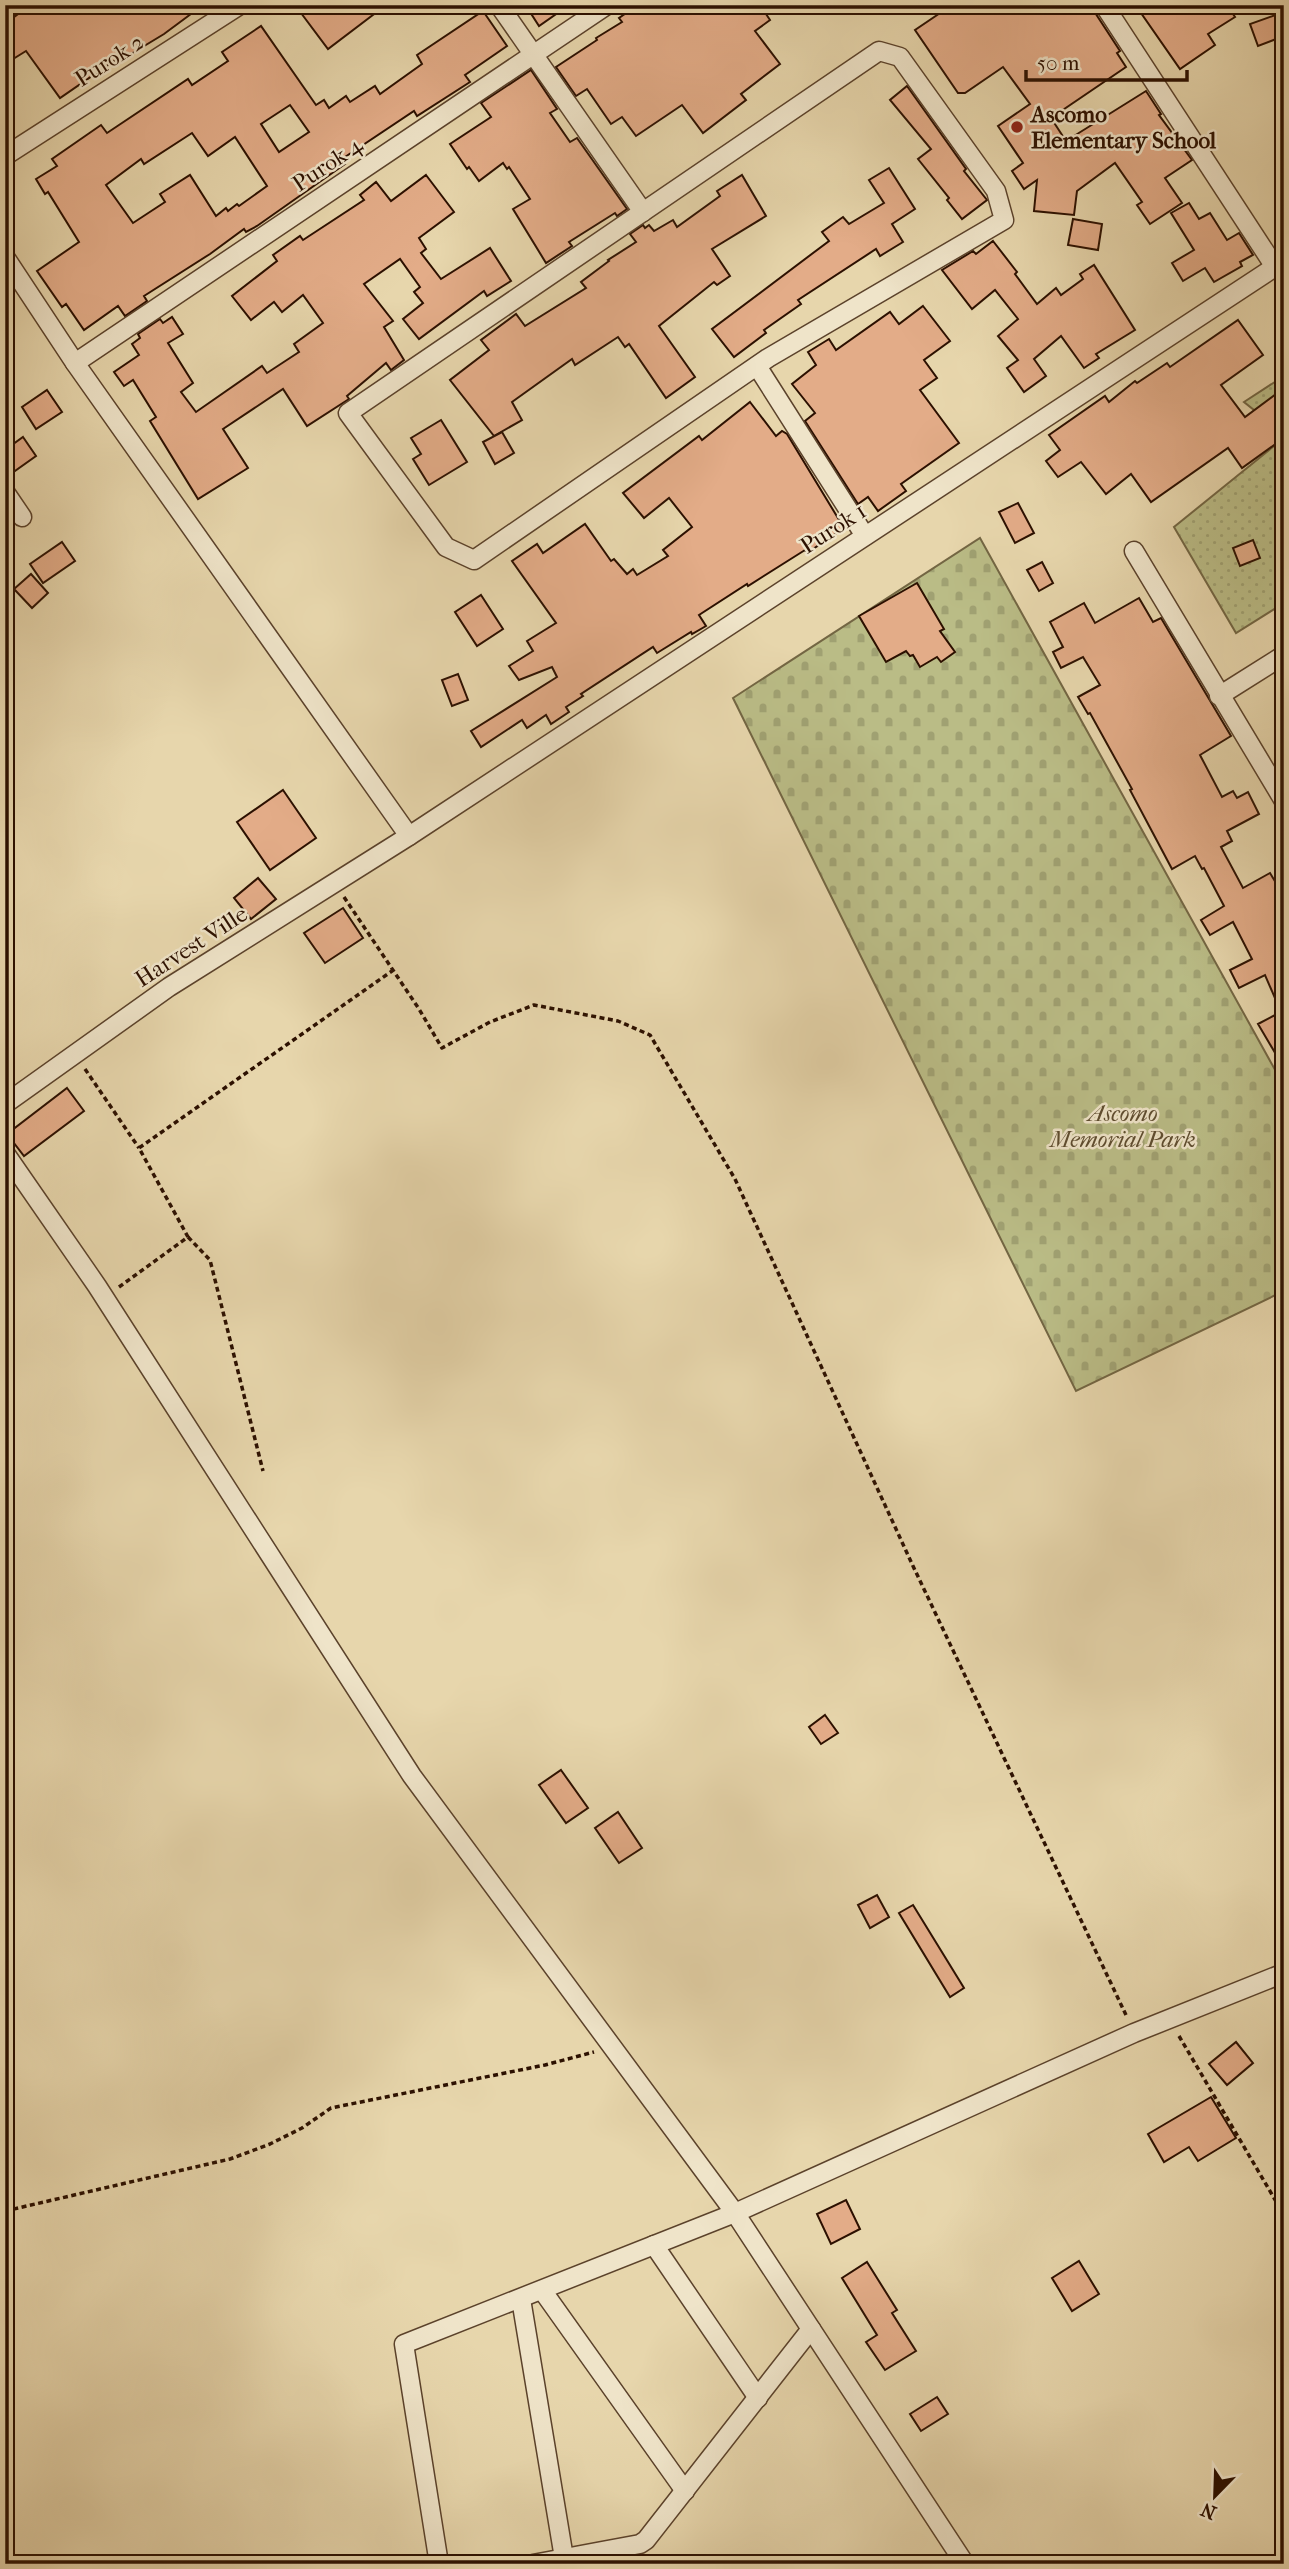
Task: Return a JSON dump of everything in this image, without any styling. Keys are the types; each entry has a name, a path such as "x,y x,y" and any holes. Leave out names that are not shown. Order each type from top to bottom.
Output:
{"street":[{"name":"Purok 2","path":"5,156 240,5"},
{"path":"499,5 643,212"},
{"name":"Purok 4","path":"75,363 607,5"},
{"path":"1104,5 1279,264"},
{"path":"879,51 900,57 996,191 1004,220 757,366 474,560 446,547 348,413 879,51"},
{"path":"5,257 75,363 409,836"},
{"name":"Purok 1","path":"409,836 1279,264"},
{"path":"757,366 864,536"},
{"path":"5,492 22,516"},
{"path":"1134,551 1284,802"},
{"path":"1219,696 1284,655"},
{"name":"Harvest Ville","path":"5,1104 169,987 409,836"},
{"path":"5,1153 104,1298 412,1776 735,2213 965,2564"},
{"path":"439,2564 404,2344 735,2213 1134,2032 1284,1973"},
{"path":"654,2245 758,2398"},
{"path":"542,2290 685,2491"},
{"path":"521,2299 564,2558"},
{"path":"533,2564 640,2544 646,2540 811,2329"},
{"path":"636,2564 640,2544"}],"path":[{"path":"335,883 442,1048 490,1022 534,1005 618,1021 650,1035 735,1179 913,1566 1134,2032"},
{"path":"139,1148 393,971"},
{"path":"75,1054 139,1148 188,1237 210,1261 263,1471"},
{"path":"104,1298 188,1237"},
{"path":"1169,2019 1284,2215"},
{"path":"5,2211 230,2159 271,2144 302,2128 331,2108 545,2065 614,2048"}],"green space":[{"path":"1284,376 1284,434 1244,402"},
{"path":"1284,438 1284,603 1236,633 1174,527"},
{"name":"Ascomo Memorial Park","path":"980,538 1284,1086 1284,1291 1076,1391 733,698"}],"building":[{"path":"30,5 203,5 164,34 126,57 124,54 60,98 26,51 5,64 5,24"},
{"path":"311,5 386,5 328,49 301,13"},
{"path":"540,5 569,5 539,26 530,12"},
{"path":"638,5 760,5 770,20 755,31 780,64 741,94 746,100 703,133 682,105 636,136 622,117 611,124 587,89 576,96 556,67 622,22 619,18"},
{"path":"952,5 1090,5 1120,51 1117,53 1126,67 1051,118 1066,141 1146,91 1161,114 1159,115 1192,160 1165,178 1182,203 1150,224 1137,205 1142,202 1115,163 1077,191 1074,215 1034,211 1037,180 1024,189 1012,171 1023,163 998,126 1030,104 1003,67 965,93 958,93 915,30"},
{"path":"1153,5 1227,5 1235,17 1208,34 1215,45 1180,69 1141,13"},
{"path":"483,11 507,46 465,75 470,82 417,116 414,111 342,159 345,164 257,226 246,232 244,229 144,296 147,301 125,316 118,306 84,330 66,304 62,307 37,271 79,242 48,192 45,194 36,179 57,166 52,159 101,125 107,133 188,79 192,85 228,61 222,52 261,26 316,105 324,100 329,108 346,96 350,102 375,86 380,94 422,64 417,55","holes":["290,105 309,132 279,152 261,124","192,133 208,156 235,137 267,186 239,206 237,204 228,211 226,208 216,216 190,175 160,194 165,202 133,223 106,185 141,159 144,164"]},
{"path":"1284,12 1284,36 1258,46 1250,24"},
{"path":"531,70 557,109 550,113 570,142 577,138 627,209 617,216 615,213 569,242 572,246 546,263 513,209 530,199 509,167 507,169 503,163 479,181 450,144 491,117 481,103"},
{"path":"907,86 966,169 964,171 987,200 962,219 918,159 931,149 890,100"},
{"path":"889,168 915,209 892,224 903,242 880,256 876,249 798,300 801,304 764,330 766,333 734,357 712,329 829,241 822,232 843,217 849,224 884,203 869,180"},
{"path":"426,175 454,212 419,238 426,249 421,253 441,279 490,248 511,281 487,296 484,291 419,339 403,319 423,303 414,292 420,287 400,259 364,284 393,321 384,327 404,360 391,370 386,363 347,396 349,399 307,426 283,389 223,429 248,468 198,499 150,421 156,417 133,380 124,386 114,372 139,355 132,344 140,338 138,334 160,319 163,323 172,317 183,334 168,343 193,383 181,392 196,412 262,366 267,373 299,352 294,344 323,323 303,295 282,312 274,302 251,320 232,296 277,261 273,255 300,236 303,240 364,200 360,195 376,182 391,201"},
{"path":"742,175 766,216 712,249 730,276 717,285 714,282 659,326 695,377 666,398 629,344 625,347 618,337 575,365 572,359 512,402 522,420 494,436 450,380 489,350 481,340 516,314 525,326 586,288 581,282 636,242 630,234 643,225 645,228 649,225 654,231 673,220 677,227 720,196 717,191"},
{"path":"1189,203 1199,219 1210,213 1227,240 1239,233 1253,255 1240,262 1242,266 1214,282 1205,268 1183,281 1172,263 1194,250 1171,213"},
{"path":"1073,219 1102,224 1098,250 1068,245"},
{"path":"993,241 1037,304 1056,288 1061,295 1083,279 1080,274 1094,265 1135,330 1096,354 1099,358 1084,368 1061,336 1034,359 1046,376 1024,392 1007,368 1018,360 998,336 1018,319 995,290 972,309 942,270 973,251 976,254"},
{"path":"923,306 950,341 924,360 937,378 920,390 959,443 901,484 906,491 878,511 868,497 858,504 805,421 815,413 792,384 816,365 808,352 829,339 836,350 890,312 899,324"},
{"path":"1238,320 1263,355 1221,385 1245,417 1284,388 1284,438 1242,468 1228,448 1151,502 1131,474 1106,494 1081,462 1058,477 1046,461 1060,450 1049,435 1105,396 1109,402 1135,381 1137,383 1167,363 1170,367"},
{"path":"47,390 62,412 36,429 22,407"},
{"path":"750,402 776,436 782,431 787,434 844,528 807,553 805,550 699,615 706,626 657,653 653,647 581,694 583,696 566,707 569,712 551,724 546,715 527,728 522,720 481,747 471,731 557,677 552,667 519,680 509,666 533,651 527,641 556,623 512,561 537,544 543,553 585,524 611,561 614,559 627,574 633,569 637,575 668,556 663,550 692,527 669,498 644,518 623,493 699,436 702,440"},
{"path":"441,420 467,462 429,485 413,459 421,454 411,438"},
{"path":"502,432 514,453 495,464 483,442"},
{"path":"23,437 36,456 5,478 5,450"},
{"path":"1018,503 1034,533 1015,543 999,512"},
{"path":"1253,540 1260,558 1240,566 1233,548"},
{"path":"62,542 75,561 43,583 30,564"},
{"path":"1042,562 1053,583 1039,591 1027,570"},
{"path":"31,574 48,593 32,608 14,589"},
{"path":"917,583 944,629 940,631 955,652 941,662 937,657 920,667 913,655 910,656 906,651 886,662 859,616"},
{"path":"481,595 503,629 477,646 455,612"},
{"path":"1139,598 1153,622 1161,618 1231,736 1200,755 1222,797 1233,791 1237,798 1248,792 1259,814 1227,831 1232,841 1221,847 1243,888 1270,873 1284,896 1284,1068 1258,1024 1281,1012 1265,975 1239,988 1230,970 1252,959 1233,922 1210,935 1201,920 1224,906 1204,868 1202,869 1195,856 1172,869 1130,790 1132,789 1090,713 1088,714 1078,697 1100,685 1083,657 1061,668 1053,652 1063,647 1050,622 1084,603 1095,623"},
{"path":"458,674 468,700 452,706 442,680"},
{"path":"283,790 316,838 270,870 237,822"},
{"path":"258,878 276,899 251,919 234,898"},
{"path":"343,908 363,938 325,963 304,933"},
{"path":"67,1088 84,1111 24,1156 7,1134"},
{"path":"825,1715 838,1733 821,1744 809,1727"},
{"path":"561,1770 588,1808 566,1823 539,1785"},
{"path":"618,1812 642,1848 619,1863 595,1828"},
{"path":"877,1895 889,1917 870,1928 858,1905"},
{"path":"913,1905 964,1988 950,1997 899,1913"},
{"path":"1236,2042 1253,2063 1227,2085 1209,2064"},
{"path":"1211,2097 1236,2138 1198,2161 1189,2147 1164,2162 1148,2134"},
{"path":"846,2200 860,2229 831,2244 817,2214"},
{"path":"1079,2261 1099,2294 1072,2311 1052,2278"},
{"path":"867,2262 897,2310 892,2313 916,2351 885,2370 866,2342 877,2335 842,2278"},
{"path":"937,2397 948,2414 921,2431 910,2414"}],"place":[{"name":"Ascomo Elementary School","path":"1017,127"}]}
